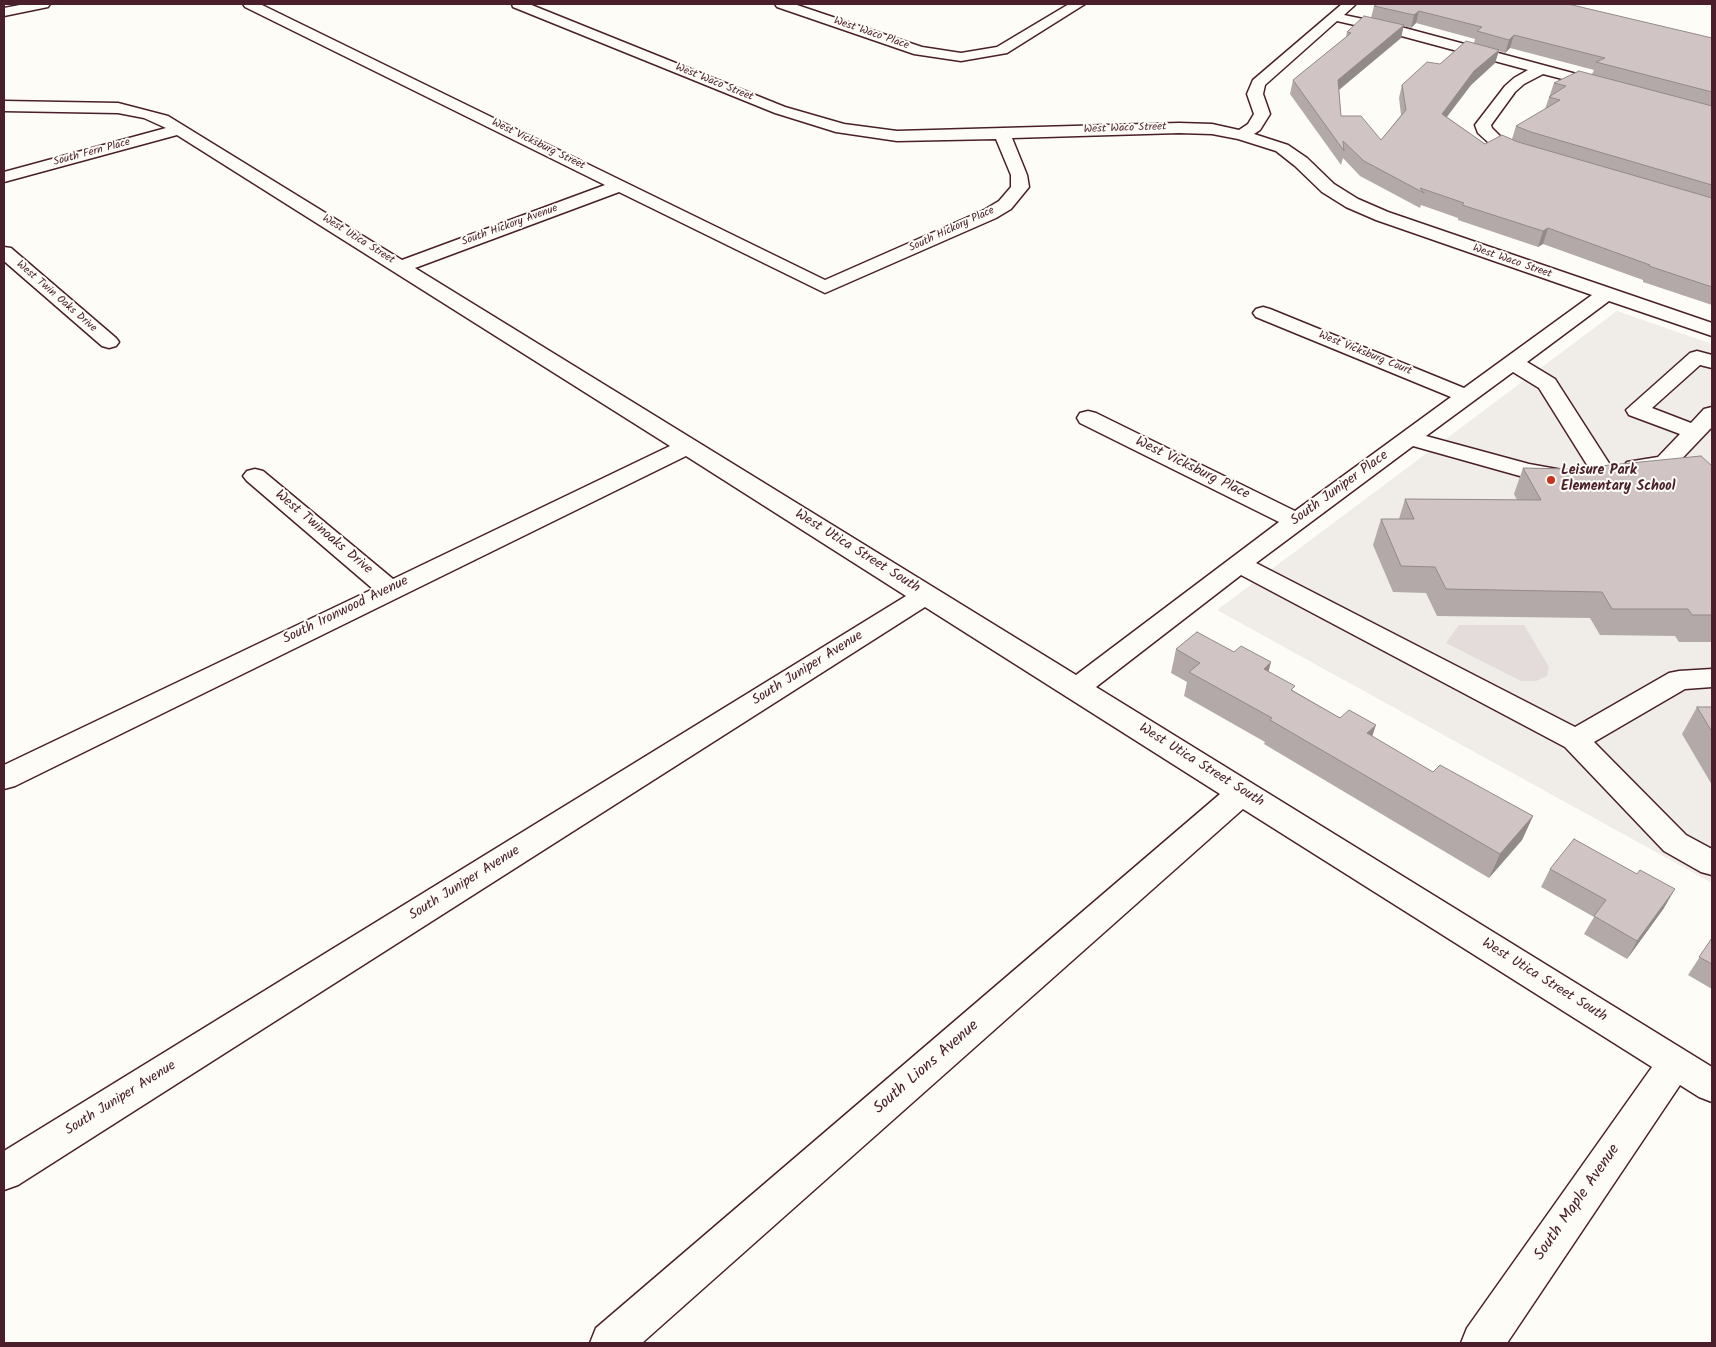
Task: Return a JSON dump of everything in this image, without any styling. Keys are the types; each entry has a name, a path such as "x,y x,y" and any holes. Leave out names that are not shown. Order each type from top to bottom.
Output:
{"street":[{"path":"4,12 43,4"},
{"name":"West Vicksburg Street","path":"250,4 825,287"},
{"name":"West Waco Street","path":"518,4 780,110 819,124 842,129 897,136 1178,128 1212,129 1242,135 1282,148 1301,162 1328,188 1352,203 1382,216 1712,330"},
{"name":"West Waco Place","path":"782,4 919,51 940,56 961,57 1002,50 1073,4"},
{"path":"1242,135 1254,127 1262,114 1255,94 1258,83 1349,4"},
{"path":"1335,17 1396,30 1617,89"},
{"path":"1541,69 1518,81 1483,125 1484,130 1494,140 1547,160"},
{"name":"West Utica Street","path":"4,106 86,106 125,109 162,119 689,446"},
{"name":"South Fern Place","path":"4,177 179,129"},
{"name":"South Hickory Place","path":"825,287 990,214 1004,205 1020,187 1019,175 1002,133"},
{"name":"South Hickory Avenue","path":"400,267 620,186"},
{"name":"West Twin Oaks Drive","path":"4,252 109,342"},
{"name":"South Juniper Place","path":"1076,689 1296,521 1606,294"},
{"name":"West Vicksburg Court","path":"1264,313 1466,396"},
{"path":"1694,432 1637,410 1697,357 1712,362"},
{"path":"1512,362 1547,384 1602,471"},
{"path":"1408,438 1527,471 1561,476 1665,463 1712,414"},
{"name":"West Vicksburg Place","path":"1088,418 1296,521"},
{"name":"South Ironwood Avenue","path":"4,778 689,446"},
{"name":"West Utica Street South","path":"689,446 1712,1086"},
{"name":"West Twinoaks Drive","path":"255,476 390,590"},
{"path":"1239,564 1575,740 1675,843 1712,863"},
{"name":"South Juniper Avenue","path":"4,1172 926,595"},
{"path":"1575,740 1679,680 1712,678"},
{"name":"South Lions Avenue","path":"611,1343 1242,792"},
{"name":"South Maple Avenue","path":"1482,1343 1675,1063"}],"shaded area":[{"name":"Leisure Park Elementary School","path":"1617,311 1712,344 1712,883 1217,610"},
{"path":"1459,625 1524,625 1549,667 1547,676 1536,681 1521,681 1446,643"}],"building":[{"path":"1378,4 1568,4 1712,38 1712,92 1596,62 1605,58 1514,35 1509,40 1477,31 1482,27 1419,11 1414,15 1374,6"},
{"path":"1364,16 1404,25 1338,80 1341,116 1361,116 1381,140 1406,110 1402,85 1427,62 1440,64 1466,41 1499,50 1474,71 1442,114 1485,144 1502,135 1518,142 1712,198 1712,287 1649,266 1548,228 1543,231 1462,205 1464,203 1420,188 1424,193 1364,161 1343,141 1344,151 1293,80 1351,33 1347,32"},
{"path":"1579,71 1712,106 1712,185 1516,126 1560,100 1549,97 1566,86 1554,83"},
{"name":"Leisure Park Elementary School","path":"1701,456 1712,466 1712,615 1692,615 1688,609 1612,609 1602,592 1446,589 1435,567 1401,566 1381,519 1414,519 1405,499 1541,500 1523,468 1570,469"},
{"path":"1197,632 1234,652 1241,646 1271,662 1264,669 1295,686 1291,690 1340,718 1349,710 1376,725 1367,733 1433,772 1440,765 1533,816 1500,854 1270,720 1272,718 1189,672 1200,663 1176,649"},
{"path":"1697,707 1712,707 1712,732"},
{"path":"1574,839 1637,874 1640,870 1675,889 1637,941 1594,916 1606,900 1550,869"},
{"path":"1712,938 1712,964 1699,957"}],"place":[{"name":"Leisure Park Elementary School","path":"1551,480"}]}
